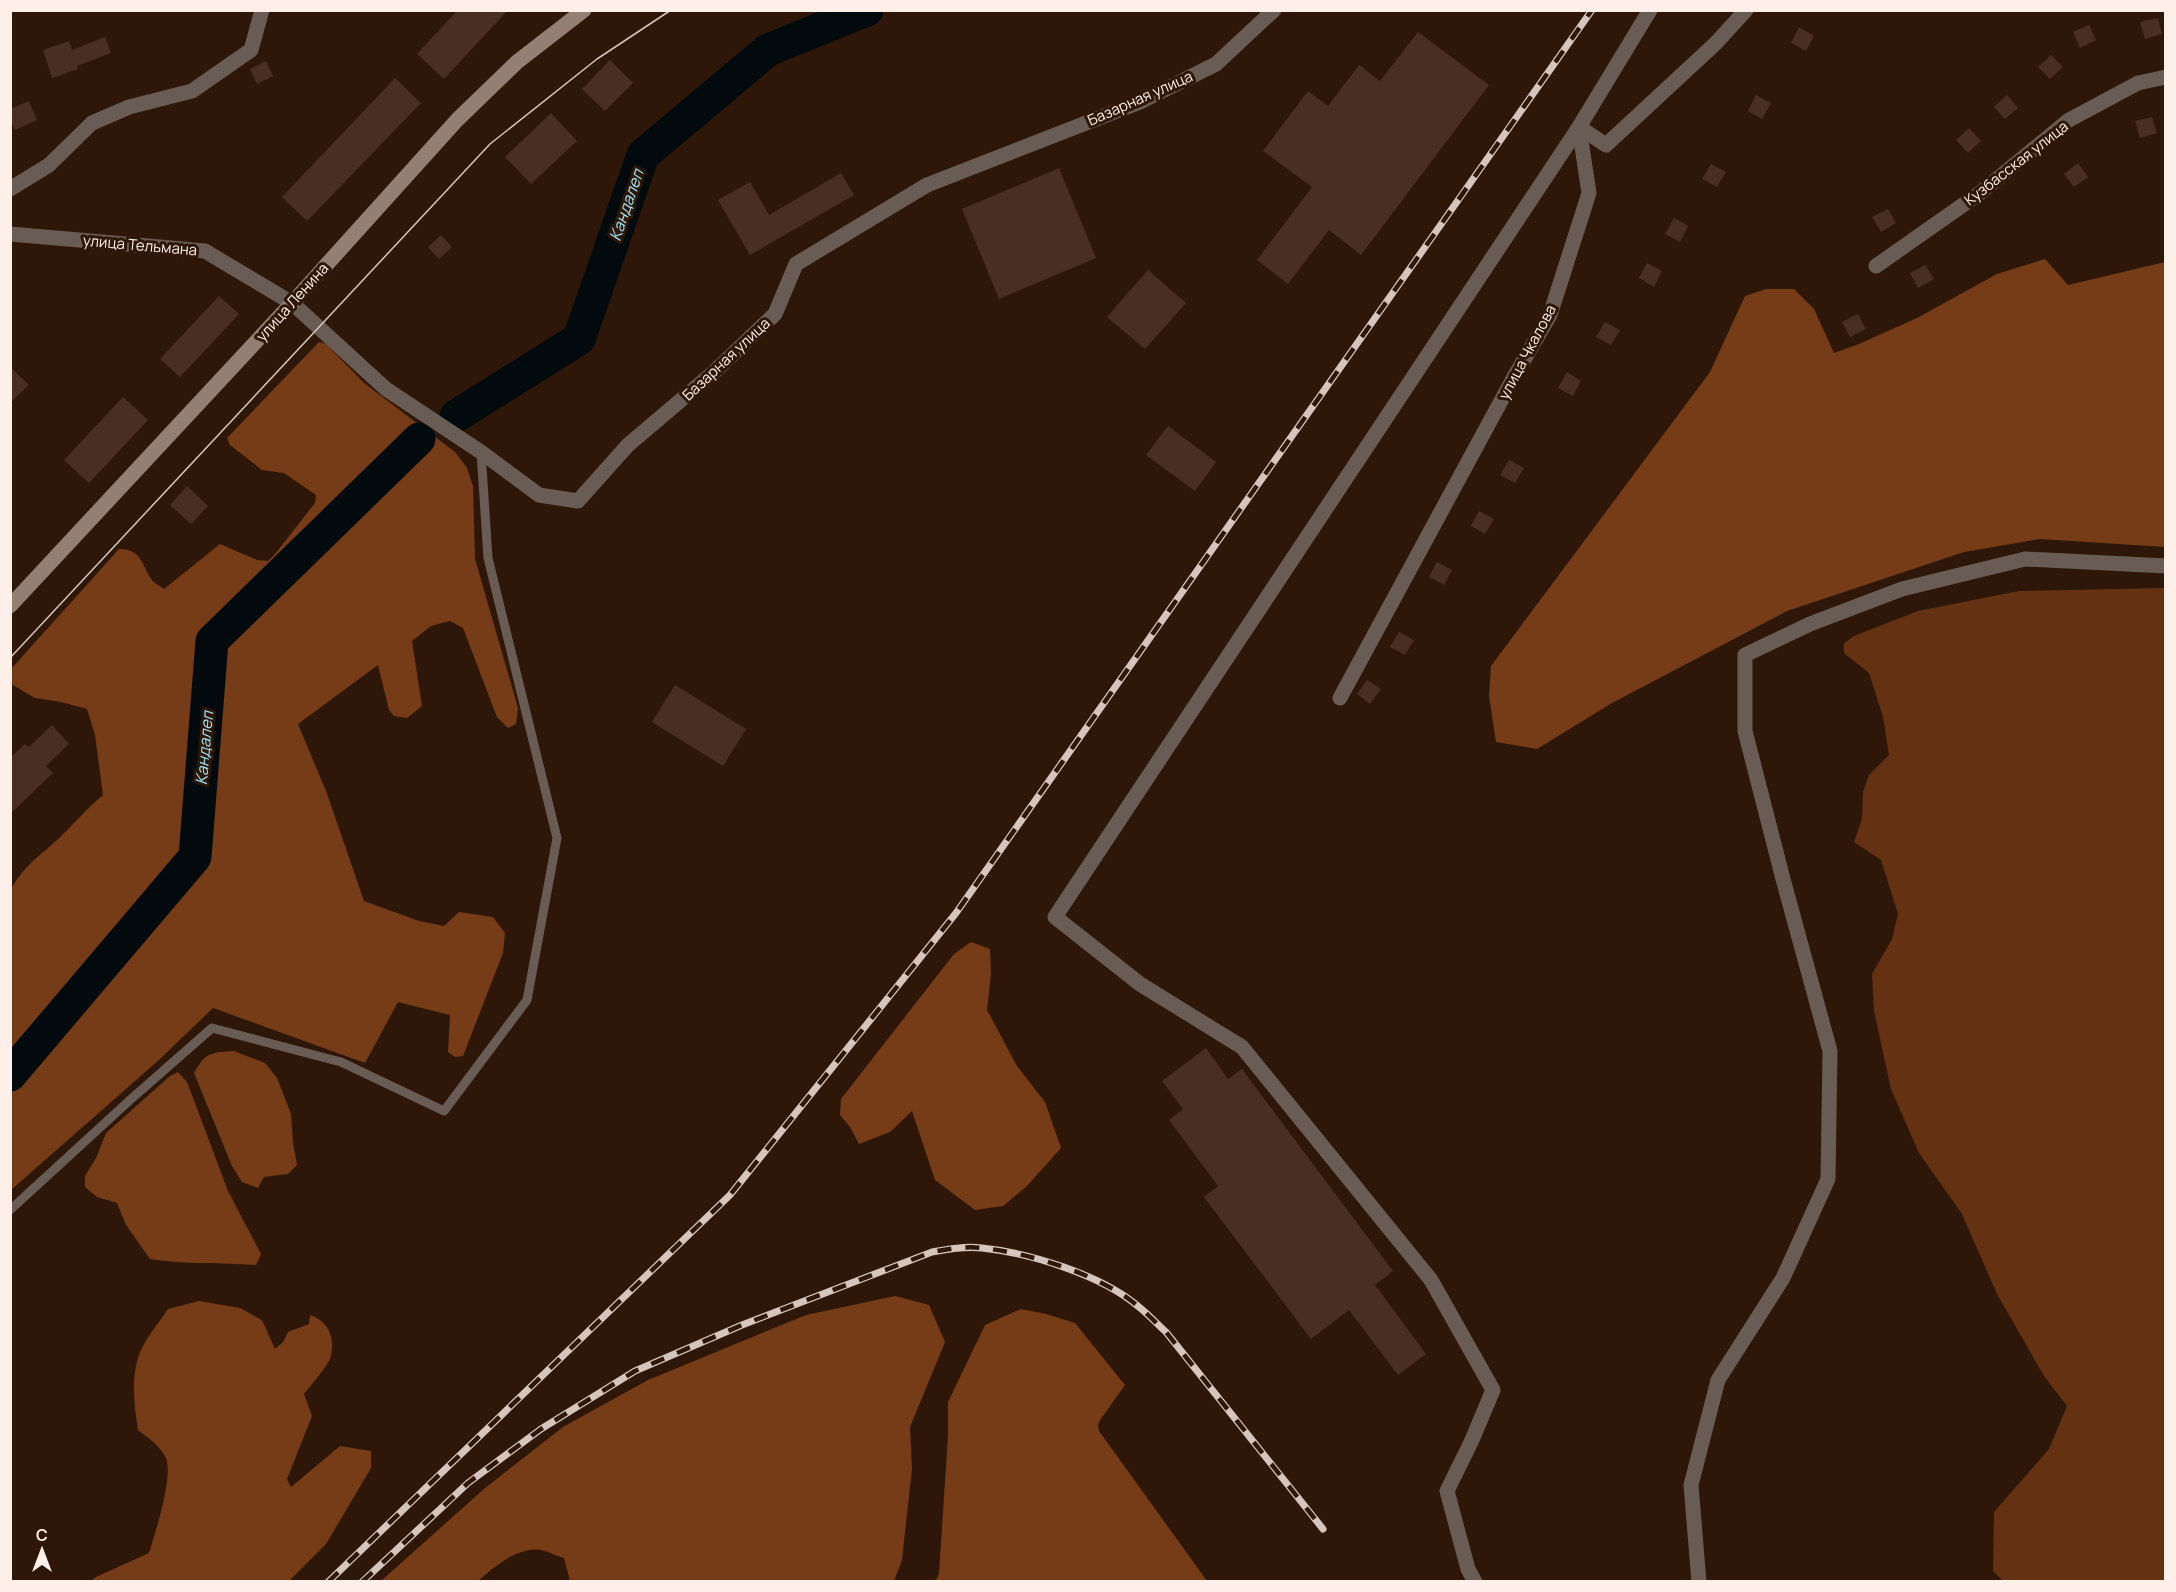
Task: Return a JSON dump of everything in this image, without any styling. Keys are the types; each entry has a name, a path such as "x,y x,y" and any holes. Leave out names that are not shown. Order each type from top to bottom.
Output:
{"main road":[{"name":"улица Ленина","path":"10,606 292,303 457,120 516,62 584,10"}],"street":[{"path":"10,189 49,165 92,123 129,107 192,91 251,50 262,10"},
{"name":"Базарная улица","path":"292,303 386,389 481,452 538,495 578,501 628,445 714,372 775,314 796,264 927,185 1140,102 1216,64 1274,10"},
{"path":"1475,1581 1468,1569 1447,1491 1494,1390 1431,1280 1242,1047 1140,984 1055,917 1579,128 1650,10"},
{"path":"1579,128 1606,146 1716,43 1746,10"},
{"name":"Кузбасская улица","path":"1876,266 1980,193 2069,120 2138,83 2166,76"},
{"name":"улица Чкалова","path":"1340,698 1550,315 1589,193 1579,128"},
{"name":"улица Тельмана","path":"10,234 205,251 292,303"},
{"path":"1699,1581 1691,1485 1718,1380 1783,1278 1827,1179 1830,1051 1745,731 1745,655 1810,624 1902,589 2025,560 2166,566"}],"lane":[{"path":"10,1210 212,1028 341,1062 444,1111 526,1000 558,838 488,558 481,452"}],"shaded area":[{"path":"2045,259 2068,285 2165,262 2165,547 2040,539 1964,552 1787,611 1612,703 1537,749 1496,742 1489,696 1491,666 1710,372 1745,296 1766,289 1794,289 1814,309 1834,353 1917,318 1997,274"},
{"path":"319,342 326,344 364,383 455,452 467,468 473,486 475,559 518,708 516,724 508,728 497,717 463,628 450,621 431,626 412,641 422,706 407,718 394,716 389,710 378,665 298,724 326,791 364,901 419,921 444,926 459,912 493,917 505,933 503,953 463,1056 455,1057 448,1052 450,1015 398,1002 365,1063 213,1008 160,1059 11,1190 11,889 31,863 103,795 95,735 87,709 35,698 11,684 11,669 119,549 137,555 152,580 164,589 220,544 257,560 268,561 275,554 315,503 316,495 284,473 262,470 230,445 227,438"},
{"path":"2165,588 2165,1581 2003,1581 1993,1571 1994,1512 2049,1449 2067,1406 2044,1376 1997,1294 1962,1214 1919,1153 1891,1089 1874,1011 1872,974 1892,939 1898,914 1881,860 1854,842 1862,819 1863,792 1869,775 1889,755 1883,717 1869,673 1844,653 1844,643 1854,636 1918,611 2019,591"},
{"path":"971,942 990,949 991,974 987,1010 1017,1066 1045,1102 1061,1148 1026,1187 1003,1206 975,1210 935,1180 912,1111 890,1132 859,1144 840,1115 841,1099 954,954"},
{"path":"234,1051 265,1063 277,1078 291,1114 297,1165 288,1174 264,1177 258,1188 242,1182 232,1166 194,1073 202,1061 210,1055"},
{"path":"178,1072 187,1082 228,1191 261,1254 256,1265 150,1259 126,1225 117,1203 97,1197 85,1187 85,1176 96,1158 106,1133 170,1076"},
{"path":"895,1296 929,1305 945,1342 910,1427 912,1469 902,1560 894,1581 570,1581 564,1558 541,1550 532,1550 515,1554 478,1581 381,1581 485,1488 563,1427 648,1380 806,1315"},
{"path":"199,1301 240,1308 262,1320 275,1349 283,1342 288,1332 309,1324 310,1315 326,1325 332,1342 331,1356 304,1394 312,1416 287,1479 291,1487 340,1446 371,1451 371,1468 326,1544 289,1581 91,1581 149,1553 168,1476 165,1456 160,1448 138,1430 134,1399 136,1367 145,1343 168,1309"},
{"path":"1021,1309 1075,1323 1125,1385 1100,1420 1099,1431 1207,1581 936,1581 939,1573 948,1402 985,1325"}],"building":[{"path":"458,10 508,10 444,79 417,54"},
{"path":"2158,18 2162,34 2145,39 2140,22"},
{"path":"2089,25 2096,40 2080,48 2073,32"},
{"path":"1799,27 1814,36 1806,51 1791,43"},
{"path":"1418,32 1489,85 1361,255 1329,230 1288,284 1257,260 1312,187 1263,151 1308,91 1328,106 1359,65 1380,81"},
{"path":"105,37 111,53 77,66 78,69 52,78 43,50 69,41 72,50"},
{"path":"2051,55 2063,67 2050,79 2038,67"},
{"path":"610,60 633,83 605,111 582,89"},
{"path":"266,61 273,76 257,84 250,69"},
{"path":"395,78 421,103 307,221 282,197"},
{"path":"1756,95 1771,103 1762,119 1748,111"},
{"path":"2007,95 2018,108 2005,119 1994,107"},
{"path":"29,101 37,120 15,130 10,120 10,109"},
{"path":"551,113 577,141 531,184 505,157"},
{"path":"2152,117 2157,133 2140,138 2135,121"},
{"path":"1969,128 1981,141 1968,153 1956,140"},
{"path":"2078,163 2088,177 2074,187 2064,174"},
{"path":"1711,164 1726,172 1717,187 1702,179"},
{"path":"1059,168 1096,258 999,299 962,209"},
{"path":"841,173 854,195 750,255 718,200 750,182 769,215"},
{"path":"1888,209 1896,223 1881,232 1872,217"},
{"path":"1674,218 1688,226 1680,242 1665,234"},
{"path":"441,235 452,247 439,259 428,247"},
{"path":"1647,263 1662,271 1654,287 1639,278"},
{"path":"1925,265 1934,279 1918,288 1910,273"},
{"path":"1148,270 1186,303 1145,349 1107,317"},
{"path":"219,296 239,314 180,377 160,359"},
{"path":"1858,314 1866,329 1850,337 1842,322"},
{"path":"1605,322 1620,330 1611,345 1596,337"},
{"path":"10,367 29,385 10,403"},
{"path":"1567,372 1581,381 1573,396 1558,388"},
{"path":"123,397 148,420 89,483 64,460"},
{"path":"1168,426 1216,462 1195,491 1146,455"},
{"path":"1509,460 1524,468 1515,483 1500,475"},
{"path":"187,486 208,506 191,524 170,505"},
{"path":"1479,511 1494,519 1485,534 1471,526"},
{"path":"1437,562 1452,570 1444,585 1429,577"},
{"path":"1399,632 1414,640 1405,655 1390,647"},
{"path":"1367,680 1381,689 1370,704 1357,694"},
{"path":"675,685 746,729 723,766 652,722"},
{"path":"52,725 69,744 46,766 53,773 10,814 10,758 25,744 29,747"},
{"path":"1206,1048 1228,1079 1242,1069 1393,1271 1375,1285 1426,1354 1398,1375 1349,1310 1311,1339 1204,1197 1218,1186 1169,1120 1183,1109 1162,1081"}],"waterway":[{"name":"Кандалеп","path":"456,416 579,339 643,155 768,50 867,10"},
{"name":"Кандалеп","path":"10,1075 195,857 212,641 419,439"}],"tram line":[{"path":"10,658 490,144 597,59 671,10"}],"railway":[{"path":"328,1582 730,1195 956,913 1592,10"},
{"path":"362,1582 468,1483 541,1429 635,1371 742,1325 932,1252 976,1247 1022,1255 1065,1267 1106,1285 1139,1307 1166,1332 1323,1529"}]}
